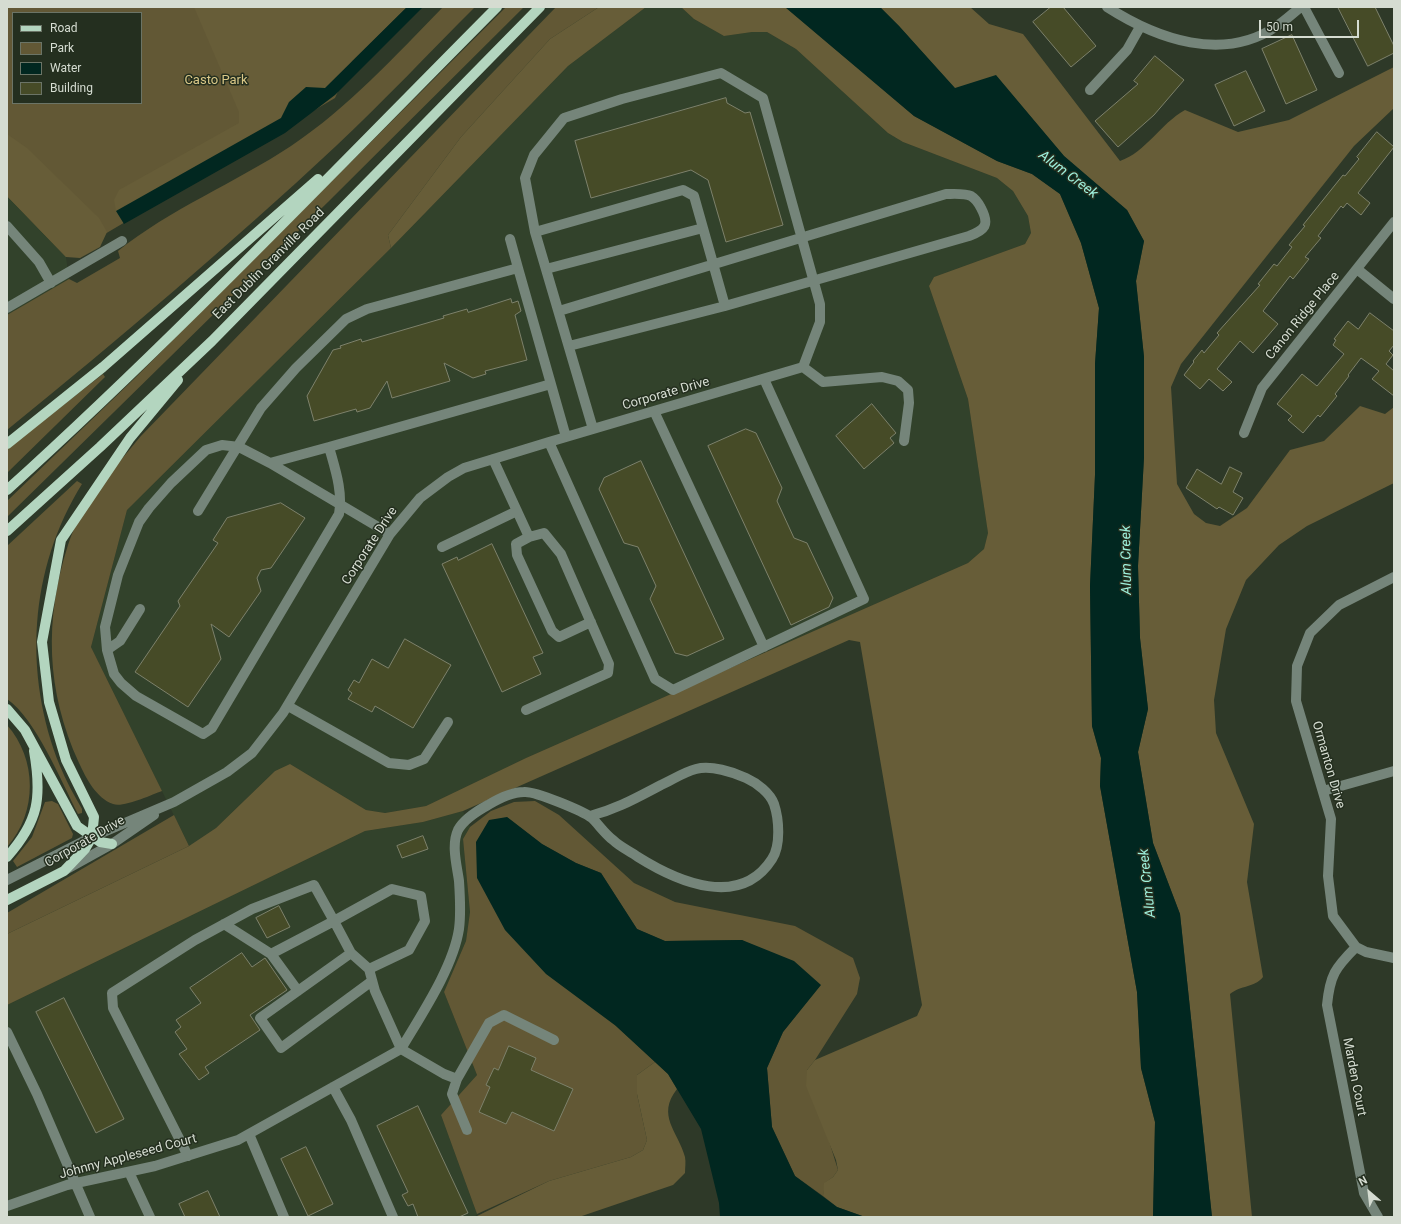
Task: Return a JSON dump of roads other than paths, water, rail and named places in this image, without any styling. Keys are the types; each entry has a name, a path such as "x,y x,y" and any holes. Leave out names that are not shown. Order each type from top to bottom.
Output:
{"main road":[{"name":"East Dublin Granville Road","path":"7,490 79,425 497,7"},
{"name":"East Dublin Granville Road","path":"7,531 100,447 212,341 540,7"},
{"path":"7,444 103,367 383,122"},
{"path":"64,871 85,849 92,837 94,817 66,760 49,702 42,642 61,540 130,438 212,341"},
{"path":"7,709 25,730 33,743 77,826 103,843 112,844"},
{"path":"7,857 23,838 32,822 37,805 39,790 33,743"},
{"name":"Corporate Drive","path":"7,900 64,871"}],"street":[{"path":"1107,7 1140,27 1175,40 1202,46 1250,40 1277,27 1301,7"},
{"path":"1304,7 1339,73"},
{"path":"1090,90 1127,50 1140,27"},
{"path":"593,429 535,232 525,178 534,155 564,118 622,99 721,73 763,98 820,304 820,322 803,367 823,382 882,377 898,381 908,390 909,403 904,441"},
{"path":"535,232 683,190 694,196 725,306"},
{"path":"559,311 714,266 801,237 946,194 970,196 977,201 986,216 986,225 981,231 969,236 725,306 569,346"},
{"name":"Canon Ridge Place","path":"1244,433 1262,388 1394,222"},
{"path":"7,226 39,262 51,283"},
{"path":"546,269 703,228"},
{"path":"510,239 566,437"},
{"path":"7,308 122,241"},
{"path":"198,511 261,408 296,368 346,319 367,309 518,268"},
{"path":"1357,269 1394,299"},
{"name":"Corporate Drive","path":"64,871 112,844 174,802 227,772 252,753 288,706 390,534 420,498 437,484 464,468 803,367"},
{"path":"549,442 655,679 674,690 864,599 764,379"},
{"path":"270,463 551,384"},
{"path":"654,411 764,647"},
{"path":"329,447 338,476 341,504 339,514 212,728 203,734 136,696 128,690 114,674 107,650 105,627 118,575 139,522 171,483 206,450 222,445 238,447 270,463 341,504 390,534"},
{"path":"493,459 529,537"},
{"path":"442,547 517,510"},
{"path":"526,710 608,673 609,664 591,622 561,554 544,532 529,537 516,544 517,556 552,631 559,637 591,622"},
{"name":"Ormanton Drive","path":"1356,948 1333,916 1328,876 1331,819 1296,701 1297,666 1310,633 1339,604 1394,577"},
{"path":"107,650 120,641 140,609"},
{"path":"288,706 389,763 409,765 424,759 448,722"},
{"path":"401,1049 452,956 459,928 459,884 455,840 459,829 481,809 498,799 524,792 537,793 590,816 613,841 671,876 702,886 720,888 738,885 754,879 764,870 774,856 778,840 778,822 773,802 757,783 741,776 718,770 698,768 684,773 615,809 590,816"},
{"path":"1323,791 1394,771"},
{"name":"Corporate Drive","path":"7,880 92,837 174,802"},
{"path":"188,1156 113,1008 112,993 195,940 252,909 314,885 351,953 369,969 372,981 401,1049 444,1074 457,1079"},
{"path":"271,954 392,889 421,896 425,921 409,950 369,969"},
{"path":"224,924 271,954 298,991"},
{"path":"1356,948 1366,952 1394,958"},
{"name":"Marden Court","path":"1356,948 1339,964 1329,983 1327,1005 1364,1192 1378,1217"},
{"path":"351,953 260,1018 281,1048 372,981"},
{"path":"467,1130 452,1094 457,1079 489,1023 504,1015 554,1040"},
{"path":"7,1032 37,1094 90,1217"},
{"name":"Johnny Appleseed Court","path":"7,1206 75,1184 129,1172 188,1156 238,1140 401,1049"},
{"path":"333,1087 351,1120 392,1217"},
{"path":"249,1134 284,1217"},
{"path":"129,1172 150,1217"}],"water":[{"path":"407,7 423,7 335,95 285,133 124,224 116,211 281,118 289,102 306,87 325,88"},
{"name":"Alum Creek","path":"785,7 880,7 955,88 996,75 1064,156 1127,210 1144,241 1136,281 1144,357 1144,457 1138,566 1140,638 1148,709 1138,752 1153,843 1180,914 1212,1217 1153,1217 1155,1122 1141,1068 1137,992 1100,786 1101,758 1092,726 1090,586 1095,475 1095,364 1099,308 1081,243 1060,194 1032,174 997,161 914,116"},
{"path":"507,817 542,844 576,863 601,873 637,929 665,941 742,940 794,961 821,985 783,1032 767,1068 772,1127 795,1176 837,1207 865,1217 720,1217 719,1203 701,1129 668,1074 616,1026 546,974 505,930 477,878 476,842 489,820"}],"park label":[{"name":"Casto Park","path":"216,81"}]}
